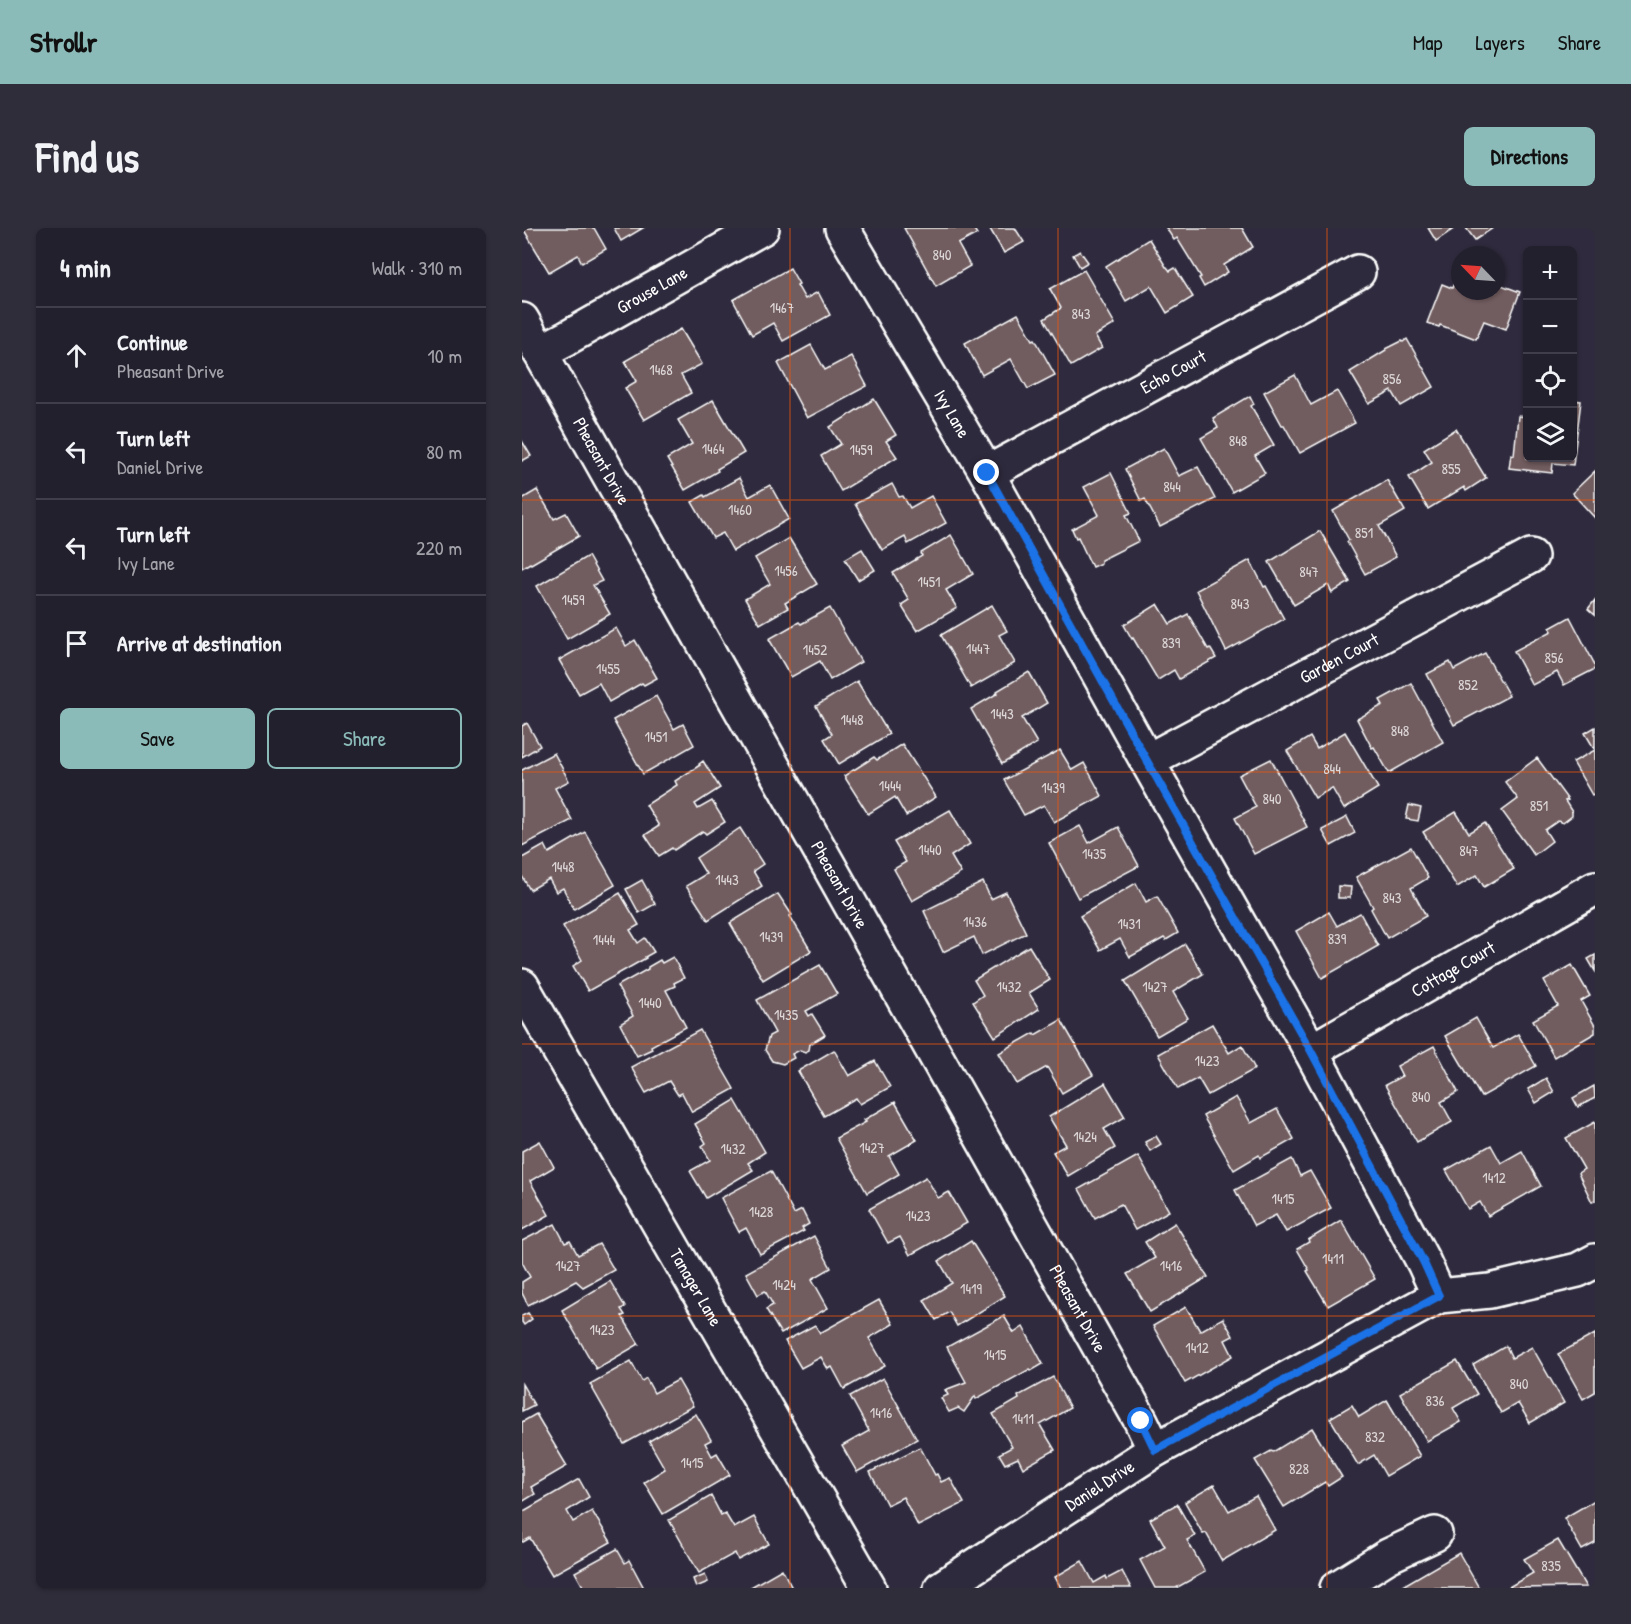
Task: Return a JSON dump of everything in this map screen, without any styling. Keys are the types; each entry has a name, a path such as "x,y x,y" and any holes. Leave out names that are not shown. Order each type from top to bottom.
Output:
{"street":[{"name":"Grouse Lane","path":"540,352 762,228"},
{"name":"Ivy Lane","path":"842,228 987,473 1311,1051 1424,1263 1439,1296"},
{"name":"Echo Court","path":"987,473 1358,272"},
{"name":"Pheasant Drive","path":"522,320 1155,1450"},
{"name":"Garden Court","path":"1147,761 1531,556"},
{"name":"Cottage Court","path":"1311,1051 1595,888"},
{"name":"Tanager Lane","path":"522,986 868,1588"},
{"name":"Daniel Drive","path":"941,1588 1155,1450 1439,1296 1490,1291 1578,1270 1595,1262"},
{"path":"1337,1588 1388,1556 1435,1534"}],"building":[{"path":"526,228 594,228 606,249 582,263 578,255 549,272 524,230"},
{"path":"614,228 643,228 621,241"},
{"path":"904,228 973,228 977,234 958,244 970,266 936,286"},
{"path":"1015,228 1024,242 1004,253 990,229"},
{"path":"1166,228 1242,228 1253,247 1224,265 1228,272 1204,287 1199,278 1201,277 1177,238 1174,240"},
{"path":"1428,228 1455,228 1436,241"},
{"path":"1466,228 1493,228 1475,240"},
{"path":"1149,239 1166,267 1170,271 1175,268 1193,297 1167,313 1151,286 1126,301 1106,266"},
{"path":"1080,251 1088,262 1080,267 1073,255"},
{"path":"790,268 805,299 818,292 830,315 783,341 773,323 752,335 733,300"},
{"path":"1084,270 1115,324 1095,336 1102,348 1071,366 1044,319 1061,308 1050,289"},
{"path":"1442,284 1451,288 1451,300 1505,300 1505,286 1520,292 1506,329 1484,321 1476,339 1440,325 1439,327 1427,323"},
{"path":"1018,314 1055,375 1028,389 1011,359 982,375 965,343"},
{"path":"681,329 702,364 681,375 691,393 644,420 625,388 637,381 625,361"},
{"path":"1407,339 1434,387 1401,406 1392,391 1369,404 1350,372 1386,349"},
{"path":"811,345 825,370 851,356 867,386 807,418 778,363"},
{"path":"1295,375 1311,405 1337,391 1355,423 1300,453 1264,392"},
{"path":"1250,396 1254,404 1251,406 1274,445 1255,456 1265,473 1232,492 1201,438 1218,428 1213,418"},
{"path":"874,399 896,435 886,441 897,457 841,491 821,456 841,444 830,427"},
{"path":"713,400 744,453 685,490 667,459 692,444 678,420"},
{"path":"1577,401 1581,401 1577,433"},
{"path":"1518,416 1523,417 1523,462 1573,462 1573,465 1553,463 1552,473 1509,468 1511,454 1514,455"},
{"path":"1456,429 1486,478 1466,491 1464,487 1428,509 1409,477 1432,462 1424,449"},
{"path":"522,441 531,456 522,461"},
{"path":"1164,448 1179,476 1198,467 1215,499 1160,527 1145,499 1141,501 1125,469"},
{"path":"1595,471 1595,518 1572,493"},
{"path":"1111,473 1131,513 1126,515 1139,541 1092,567 1072,529 1099,515 1084,487"},
{"path":"739,478 749,497 770,485 789,519 733,551 723,533 713,538 692,502"},
{"path":"1387,480 1405,511 1379,526 1396,557 1365,574 1333,511"},
{"path":"892,484 899,497 903,496 910,508 931,496 946,523 908,544 905,537 882,550 855,504"},
{"path":"537,490 554,519 566,513 579,536 522,568 522,499"},
{"path":"1320,531 1350,582 1332,593 1328,585 1294,605 1269,562"},
{"path":"951,535 973,574 946,590 957,608 917,631 901,605 909,600 893,573"},
{"path":"789,538 817,584 785,603 788,608 760,624 745,599 770,584 755,558"},
{"path":"862,549 875,570 858,580 845,559"},
{"path":"588,556 602,581 593,585 610,614 567,639 537,586"},
{"path":"1250,560 1284,619 1226,651 1196,590"},
{"path":"1595,600 1595,615 1588,609"},
{"path":"1158,604 1170,624 1188,614 1208,649 1210,648 1216,658 1179,679 1174,670 1158,680 1124,625"},
{"path":"992,605 1007,631 999,635 1015,663 971,688 941,635"},
{"path":"830,608 861,662 830,680 820,661 791,677 769,639"},
{"path":"1570,617 1595,669 1564,685 1557,672 1532,685 1514,651 1552,631 1550,628"},
{"path":"616,628 626,646 635,640 657,678 644,685 642,683 609,702 599,683 579,694 559,660"},
{"path":"1485,653 1509,696 1454,725 1427,674 1450,662 1454,670"},
{"path":"1029,672 1047,703 1022,718 1037,743 1002,764 971,709"},
{"path":"857,681 889,734 839,764 824,739 832,734 816,706"},
{"path":"1411,683 1443,742 1389,773 1374,747 1372,748 1357,719 1383,705 1380,700"},
{"path":"656,696 674,729 683,724 694,745 643,774 613,720"},
{"path":"527,723 540,746 522,757 522,726"},
{"path":"1595,727 1595,750 1585,733"},
{"path":"1345,732 1378,788 1344,809 1332,788 1315,798 1287,751 1310,737 1317,749"},
{"path":"902,744 936,797 906,816 895,797 868,814 844,776 874,757 877,760"},
{"path":"1060,750 1072,770 1084,763 1102,796 1054,822 1044,805 1024,815 1004,780"},
{"path":"1595,750 1595,793 1592,795 1573,762"},
{"path":"554,753 569,781 555,788 572,820 522,846 522,770"},
{"path":"1537,758 1568,800 1565,801 1572,816 1563,823 1558,821 1545,830 1552,841 1534,855 1502,811 1518,799 1505,782"},
{"path":"1271,759 1307,827 1254,854 1235,818 1256,807 1239,775"},
{"path":"703,761 720,788 695,804 698,809 712,801 725,822 706,834 703,831 674,850 672,848 659,856 645,835 659,826 646,805 677,785 675,781"},
{"path":"1409,805 1421,808 1418,821 1406,819"},
{"path":"950,810 970,844 951,856 961,873 912,901 894,869 906,862 894,842"},
{"path":"1456,812 1469,833 1485,823 1514,869 1484,887 1477,875 1457,887 1423,832"},
{"path":"1347,817 1355,833 1331,846 1322,830"},
{"path":"1080,826 1089,843 1118,827 1139,866 1078,898 1049,843"},
{"path":"740,828 763,864 753,871 762,886 708,920 686,886 706,874 696,858"},
{"path":"585,832 615,885 574,909 563,888 556,892 549,879 530,890 522,876 522,858 545,845 549,853"},
{"path":"1411,847 1428,878 1411,888 1426,916 1387,938 1356,877"},
{"path":"642,880 655,904 639,913 626,889"},
{"path":"983,882 991,899 1006,892 1026,933 982,955 974,937 943,952 924,911"},
{"path":"1136,883 1146,902 1157,896 1178,933 1130,957 1120,939 1100,950 1080,916"},
{"path":"1338,886 1351,887 1350,898 1338,898"},
{"path":"620,893 639,925 630,930 638,943 645,938 654,952 588,991 573,966 582,960 563,926"},
{"path":"778,894 811,951 763,980 730,923"},
{"path":"1329,912 1337,926 1360,913 1378,946 1322,978 1296,931"},
{"path":"1185,944 1203,974 1173,992 1188,1018 1157,1036 1125,981"},
{"path":"1029,946 1050,980 1029,993 1039,1009 995,1037 973,1002 983,995 974,980"},
{"path":"1595,955 1595,971 1588,959"},
{"path":"673,957 684,978 666,990 686,1027 637,1056 620,1024 633,1016 617,986 660,960 662,963"},
{"path":"820,965 837,994 806,1011 809,1016 812,1014 825,1035 810,1044 809,1050 805,1052 800,1050 792,1054 794,1058 783,1064 772,1061 765,1050 769,1036 775,1033 757,1000"},
{"path":"1572,965 1590,996 1581,1001 1595,1026 1595,1033 1554,1057 1533,1020 1558,1006 1544,981"},
{"path":"1476,1018 1493,1048 1518,1034 1536,1066 1481,1097 1445,1036"},
{"path":"1061,1020 1093,1075 1062,1093 1047,1067 1017,1084 999,1053"},
{"path":"1212,1024 1229,1053 1242,1045 1255,1069 1208,1095 1198,1078 1178,1089 1158,1054"},
{"path":"700,1030 734,1089 692,1112 682,1093 678,1095 669,1081 646,1093 631,1067"},
{"path":"1434,1046 1458,1092 1441,1102 1452,1122 1417,1142 1385,1085 1402,1076 1397,1066"},
{"path":"834,1050 849,1076 875,1061 890,1087 860,1104 856,1098 824,1116 798,1071"},
{"path":"1546,1078 1554,1092 1536,1103 1528,1089"},
{"path":"1105,1083 1125,1117 1104,1129 1115,1148 1068,1176 1053,1152 1066,1145 1049,1117"},
{"path":"1594,1086 1595,1098 1578,1107 1573,1098"},
{"path":"1236,1097 1251,1123 1277,1109 1294,1139 1260,1158 1259,1155 1234,1170 1203,1116"},
{"path":"735,1100 765,1152 748,1163 753,1170 706,1198 690,1171 710,1160 702,1146 706,1143 695,1124"},
{"path":"895,1102 917,1140 889,1156 899,1174 867,1193 836,1138 866,1122 864,1120"},
{"path":"1595,1122 1595,1201 1592,1202 1578,1173 1584,1169 1566,1138"},
{"path":"1156,1136 1161,1144 1150,1151 1145,1142"},
{"path":"540,1141 554,1167 530,1181 549,1215 522,1230 522,1151"},
{"path":"1491,1145 1501,1163 1522,1151 1541,1186 1488,1216 1480,1202 1468,1209 1446,1170"},
{"path":"1138,1156 1169,1211 1135,1230 1121,1204 1095,1218 1079,1189"},
{"path":"1292,1159 1300,1176 1310,1171 1331,1208 1286,1232 1276,1215 1254,1226 1235,1190"},
{"path":"771,1171 794,1214 802,1210 809,1224 802,1228 804,1231 760,1254 746,1228 739,1232 721,1198"},
{"path":"926,1177 938,1198 949,1192 967,1223 910,1255 900,1237 888,1243 869,1209"},
{"path":"1341,1220 1375,1279 1328,1306 1297,1249"},
{"path":"1175,1223 1208,1277 1150,1312 1127,1274 1155,1258 1145,1242"},
{"path":"555,1224 565,1243 570,1241 578,1255 599,1244 614,1270 583,1287 576,1281 528,1305 522,1293 522,1282 530,1277 522,1262 522,1241"},
{"path":"814,1236 831,1268 812,1279 828,1308 781,1334 766,1309 773,1305 765,1291 758,1295 746,1273"},
{"path":"971,1241 1005,1296 957,1326 949,1312 936,1320 924,1300 952,1283 939,1261"},
{"path":"610,1281 625,1307 621,1309 625,1315 622,1316 639,1344 596,1369 562,1310"},
{"path":"879,1300 893,1324 869,1338 885,1366 844,1389 832,1367 828,1369 821,1357 801,1368 785,1341 815,1325 820,1333"},
{"path":"1186,1307 1200,1331 1223,1318 1233,1336 1225,1340 1233,1356 1185,1383 1153,1326"},
{"path":"528,1313 532,1319 524,1325 522,1316"},
{"path":"1004,1316 1014,1333 1023,1327 1043,1364 976,1399 975,1396 964,1412 958,1408 949,1412 941,1398 948,1395 945,1390 966,1382 947,1347"},
{"path":"1595,1334 1595,1392 1583,1399 1558,1354"},
{"path":"1506,1346 1512,1358 1532,1347 1564,1403 1530,1423 1518,1403 1501,1413 1473,1365"},
{"path":"631,1361 642,1381 646,1378 654,1393 678,1380 693,1406 624,1444 590,1384"},
{"path":"1457,1361 1477,1394 1453,1408 1461,1422 1427,1441 1400,1393"},
{"path":"1053,1377 1070,1408 1040,1425 1055,1450 1023,1468 1018,1458 1005,1464 999,1454 1012,1447 993,1414 1019,1399 1018,1396"},
{"path":"883,1378 917,1439 857,1472 842,1446 869,1431 850,1396"},
{"path":"522,1384 534,1405 522,1411"},
{"path":"1387,1400 1420,1456 1386,1476 1374,1455 1358,1465 1330,1418 1352,1405 1359,1417"},
{"path":"536,1414 567,1466 531,1487 535,1494 522,1502 522,1422"},
{"path":"696,1414 711,1440 705,1443 712,1456 717,1453 730,1475 663,1514 644,1482 665,1469 649,1441"},
{"path":"1312,1428 1342,1477 1328,1486 1325,1482 1284,1507 1255,1460 1273,1452"},
{"path":"920,1447 935,1475 937,1474 941,1482 950,1478 964,1503 918,1526 903,1497 887,1505 870,1472"},
{"path":"579,1479 589,1497 567,1511 573,1522 592,1511 611,1542 552,1575 530,1538 522,1541 522,1512"},
{"path":"1214,1485 1229,1511 1256,1496 1275,1530 1222,1561 1185,1502"},
{"path":"711,1496 721,1515 725,1513 734,1528 754,1517 769,1544 738,1560 735,1553 699,1573 669,1520"},
{"path":"1595,1500 1595,1543 1582,1550 1564,1518"},
{"path":"1177,1504 1195,1536 1187,1540 1205,1572 1176,1588 1155,1588 1140,1560 1165,1546 1150,1519"},
{"path":"1558,1540 1586,1587 1509,1587 1533,1573 1524,1559"},
{"path":"617,1549 625,1563 629,1560 644,1588 584,1588 575,1572"},
{"path":"1459,1553 1479,1588 1399,1588"},
{"path":"1082,1561 1094,1583 1122,1571 1131,1588 1061,1588 1055,1577"},
{"path":"782,1569 792,1588 749,1588"},
{"path":"705,1574 708,1582 696,1587 693,1579"}],"route":[{"path":"987,473 1311,1051 1424,1263 1439,1296 1155,1450 1141,1421"}]}
